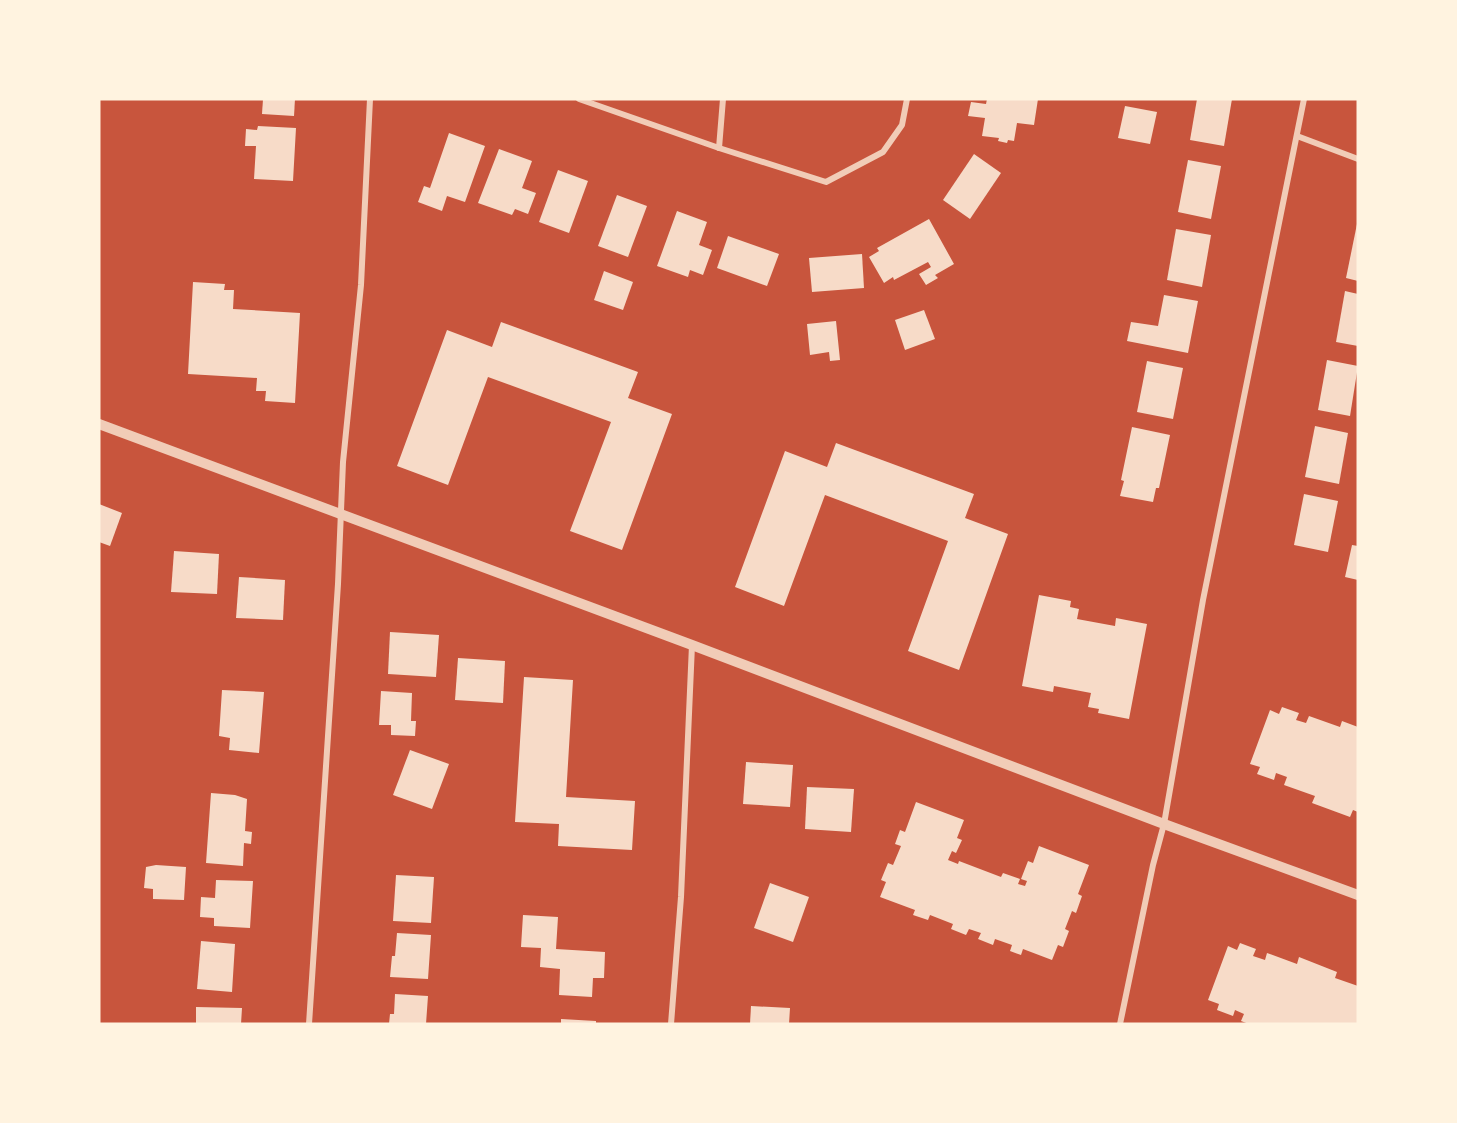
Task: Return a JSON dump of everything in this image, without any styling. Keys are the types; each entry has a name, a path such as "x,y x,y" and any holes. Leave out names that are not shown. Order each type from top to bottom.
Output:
{"street":[{"path":"309,1024 343,462 361,285 370,99"},
{"path":"579,99 719,148 826,182 883,152 902,125 907,99"},
{"path":"719,148 723,99"},
{"path":"1120,1024 1153,865 1164,824 1203,600 1304,99"},
{"path":"1297,136 1358,159"},
{"path":"99,424 1358,895"},
{"path":"671,1024 681,897 692,645"}],"building":[{"path":"263,99 295,99 294,116 262,114"},
{"path":"987,99 1038,99 1034,125 1017,123 1014,141 1008,140 1007,143 998,141 999,138 982,136 985,118 968,116 971,102 986,104"},
{"path":"1197,99 1232,99 1224,146 1190,140"},
{"path":"1125,106 1157,112 1150,144 1118,138"},
{"path":"258,126 296,128 293,181 254,179 256,146 245,146 246,129 257,130"},
{"path":"449,133 485,146 465,202 447,196 442,211 418,202 424,186 430,188"},
{"path":"499,149 532,161 522,188 536,193 528,214 515,209 512,215 478,203"},
{"path":"974,154 1001,173 970,219 943,200"},
{"path":"1188,160 1221,166 1211,219 1178,212"},
{"path":"558,170 588,181 569,233 539,222"},
{"path":"617,195 647,206 628,257 598,246"},
{"path":"677,211 707,222 699,245 712,250 703,275 690,270 688,277 657,266"},
{"path":"929,219 954,264 935,275 938,278 926,285 919,274 931,267 928,262 884,283 869,257 879,251 877,248"},
{"path":"1358,224 1358,281 1346,278"},
{"path":"1176,229 1211,235 1202,287 1167,280"},
{"path":"728,236 779,254 767,286 717,268"},
{"path":"862,254 864,288 812,292 809,258"},
{"path":"604,271 633,282 623,310 594,300"},
{"path":"193,282 225,284 224,290 234,290 233,309 300,313 295,403 265,401 266,391 256,391 257,378 188,374"},
{"path":"1345,291 1358,294 1358,346 1336,342"},
{"path":"1164,295 1198,301 1188,353 1127,341 1131,322 1158,326"},
{"path":"924,310 935,339 905,350 895,320"},
{"path":"836,321 840,360 830,361 829,352 810,355 807,324"},
{"path":"501,322 638,372 628,398 672,414 622,550 570,531 611,422 488,377 448,485 397,466 447,330 492,347"},
{"path":"1327,360 1358,366 1350,416 1318,410"},
{"path":"1147,361 1183,368 1173,419 1137,412"},
{"path":"1315,426 1348,433 1339,484 1305,477"},
{"path":"1132,427 1170,435 1159,488 1156,488 1153,502 1120,496"},
{"path":"836,443 974,494 965,518 1008,534 959,670 908,651 948,541 825,495 784,606 735,587 785,451 827,467"},
{"path":"1304,494 1338,501 1328,552 1294,545"},
{"path":"99,504 122,513 110,546 99,542"},
{"path":"1352,545 1358,546 1358,580 1345,577"},
{"path":"174,551 219,554 217,594 171,592"},
{"path":"239,577 285,580 283,620 236,618"},
{"path":"1039,595 1071,601 1070,607 1079,609 1077,619 1115,626 1116,618 1147,624 1129,719 1098,713 1099,709 1088,707 1091,693 1054,686 1053,692 1022,686"},
{"path":"390,632 439,635 436,677 388,674"},
{"path":"458,658 505,661 503,703 455,700"},
{"path":"524,677 573,680 566,797 635,801 632,850 558,846 559,824 515,822"},
{"path":"222,690 264,692 259,753 229,750 230,738 219,736"},
{"path":"381,691 412,693 411,721 416,721 415,736 391,735 391,725 379,725"},
{"path":"1282,707 1299,713 1296,720 1306,723 1309,716 1340,727 1342,721 1358,727 1358,812 1353,810 1350,817 1312,803 1315,796 1284,785 1287,777 1276,773 1274,780 1257,774 1260,767 1250,764 1270,710 1279,714"},
{"path":"410,750 449,764 432,809 393,795"},
{"path":"746,762 793,765 790,807 743,804"},
{"path":"807,787 854,789 851,832 805,829"},
{"path":"211,793 235,795 247,799 245,831 252,832 251,844 244,843 243,866 206,863"},
{"path":"916,802 964,820 957,838 962,840 956,853 952,851 948,860 958,864 959,861 1001,877 1003,873 1020,879 1018,884 1025,886 1027,881 1021,879 1028,861 1033,863 1039,846 1089,865 1078,894 1082,896 1076,913 1072,911 1065,929 1069,931 1063,947 1058,945 1052,960 1023,949 1021,955 1010,951 1012,945 995,939 993,945 978,939 981,933 969,929 966,935 951,929 953,924 930,915 928,920 913,915 915,910 880,897 886,882 881,880 888,863 893,865 901,846 895,844 900,830 905,832"},
{"path":"156,865 186,867 184,900 153,899 153,889 144,888 146,867"},
{"path":"396,875 434,877 431,923 393,921"},
{"path":"216,880 253,881 250,928 214,926 214,918 200,917 201,897 215,898"},
{"path":"770,883 809,897 793,942 754,928"},
{"path":"523,915 558,917 556,949 605,952 604,978 593,978 592,997 559,995 560,969 540,967 541,948 521,947"},
{"path":"397,933 431,935 428,979 390,977"},
{"path":"201,941 235,944 232,992 197,989"},
{"path":"1240,943 1256,949 1253,956 1265,960 1267,953 1297,964 1299,957 1337,972 1335,978 1358,986 1358,1024 1249,1024 1241,1021 1244,1014 1235,1010 1233,1016 1217,1010 1219,1004 1208,1000 1228,946 1237,950"},
{"path":"395,994 428,996 426,1024 389,1024 390,1014 394,1014"},
{"path":"751,1006 790,1008 789,1024 750,1024"},
{"path":"196,1007 242,1008 241,1024 196,1024"},
{"path":"561,1019 596,1021 596,1024 561,1024"}]}
